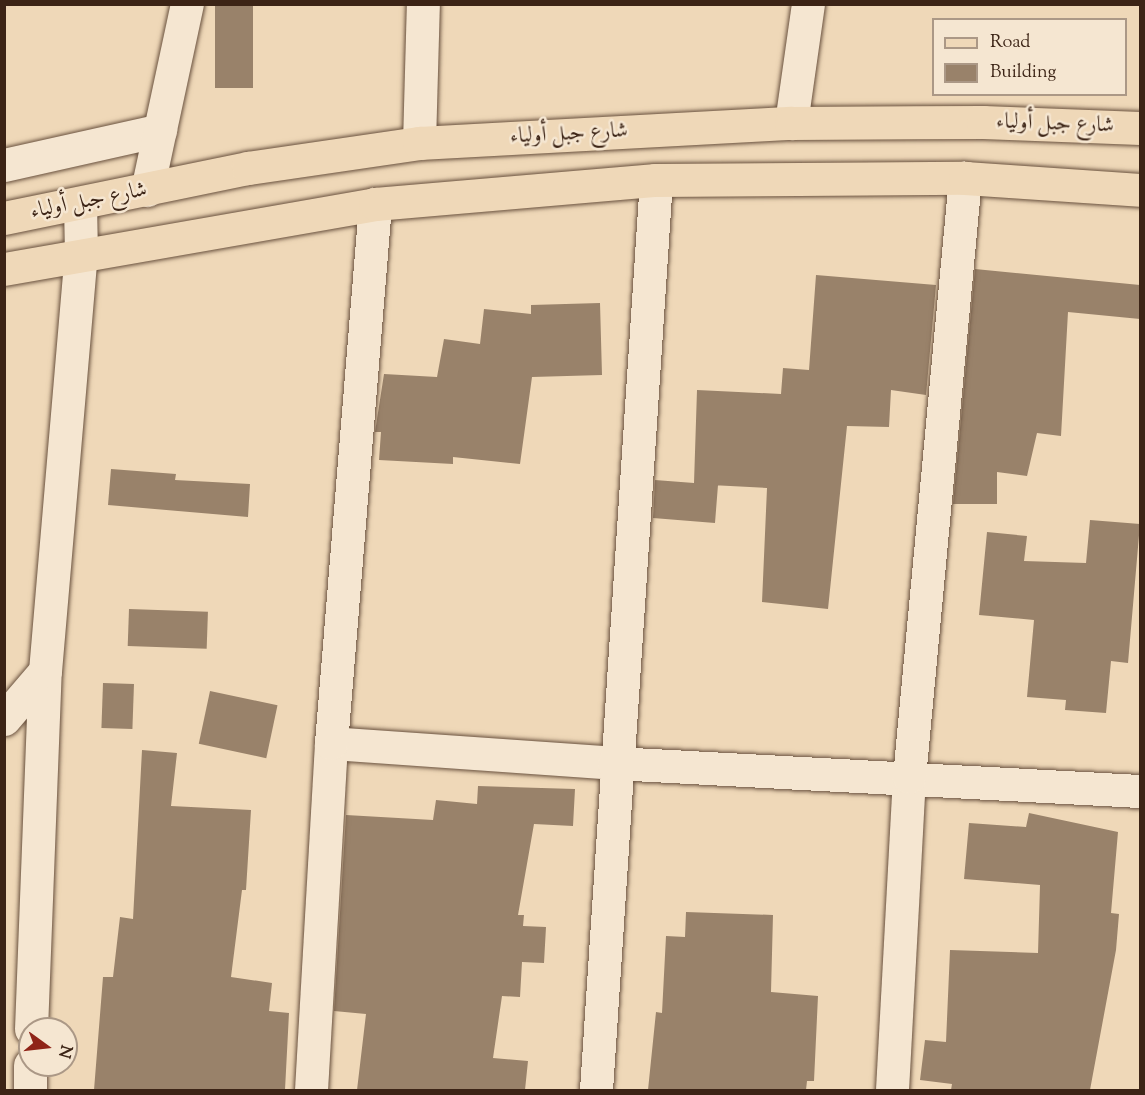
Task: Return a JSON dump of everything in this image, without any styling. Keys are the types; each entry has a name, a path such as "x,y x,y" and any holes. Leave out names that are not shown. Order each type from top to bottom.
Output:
{"main road":[{"name":"شارع جبل أولياء","path":"4,218 249,168 419,143 790,123 983,122 1140,128"},
{"path":"4,269 375,204 656,180 965,178 1140,190"}],"street":[{"path":"147,190 187,4"},
{"path":"419,143 423,4"},
{"path":"790,123 808,4"},
{"path":"4,165 160,130"},
{"path":"892,1090 909,777 965,178"},
{"path":"596,1090 614,763 656,180"},
{"path":"31,1017 45,671 81,255 80,204"},
{"path":"311,1090 331,743 375,204"},
{"path":"4,719 45,671"},
{"path":"331,743 614,763 1140,791"}],"building":[{"path":"215,4 253,4 253,88 215,88"},
{"path":"975,269 1140,285 1140,319 1068,312 1061,436 1037,433 1027,476 997,472 997,504 953,504"},
{"path":"816,275 936,285 926,395 891,390 889,427 847,426 828,609 762,602 767,488 718,485 715,523 653,518 655,480 694,483 697,390 781,394 783,368 809,370"},
{"path":"600,303 602,375 532,377 520,464 453,457 453,464 379,460 381,432 375,432 384,374 437,377 444,339 480,344 484,309 531,314 531,305"},
{"path":"111,469 176,474 175,480 250,484 248,517 108,505"},
{"path":"1090,520 1140,524 1128,663 1111,661 1106,713 1065,710 1066,700 1027,697 1034,620 979,615 987,532 1027,536 1024,561 1086,563"},
{"path":"129,609 208,612 207,649 128,646"},
{"path":"103,683 134,684 132,729 101,728"},
{"path":"210,691 277,705 266,758 199,744"},
{"path":"142,750 177,753 171,806 251,810 246,890 242,890 231,977 272,983 269,1011 289,1013 285,1090 94,1090 103,977 113,977 120,917 133,919"},
{"path":"478,786 575,789 573,826 534,824 518,915 524,915 523,926 546,927 544,963 522,962 520,997 502,996 493,1058 528,1061 525,1090 357,1090 366,1014 334,1011 346,815 433,820 436,800 477,804"},
{"path":"1029,813 1118,832 1111,913 1119,914 1116,950 1090,1090 951,1090 952,1084 920,1080 925,1040 946,1042 950,950 1038,953 1040,885 964,879 969,823 1026,827"},
{"path":"686,912 773,915 771,992 818,996 814,1081 807,1081 806,1090 648,1090 656,1012 662,1013 666,936 685,937"}]}
